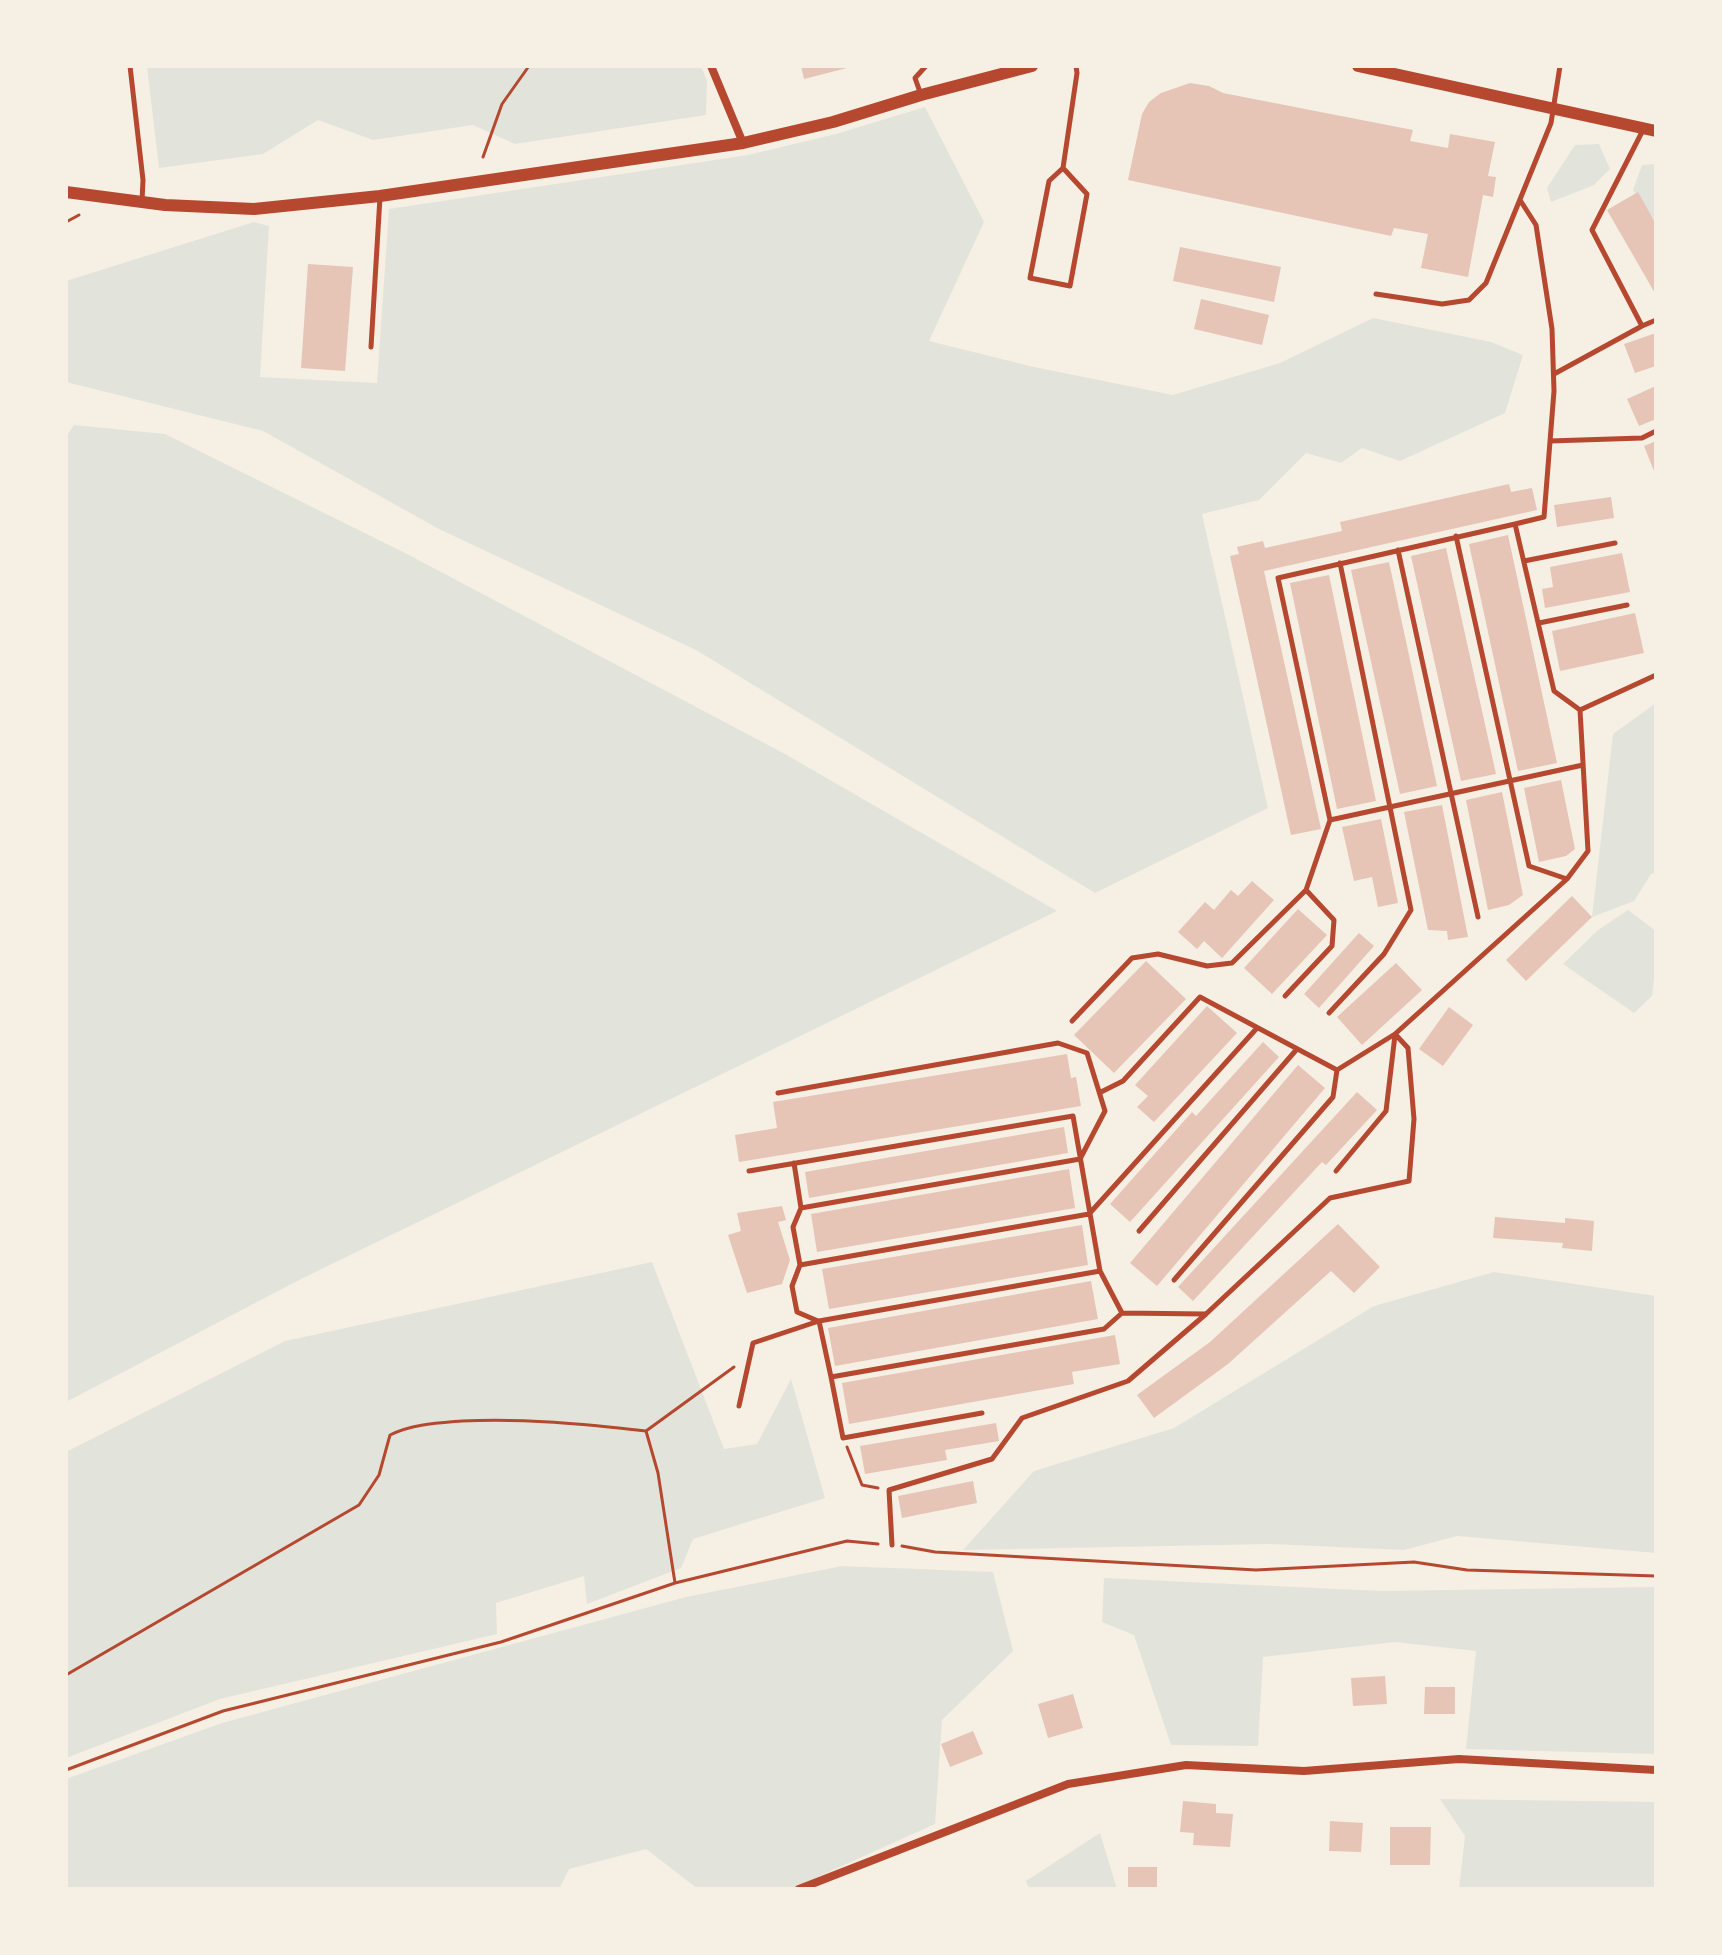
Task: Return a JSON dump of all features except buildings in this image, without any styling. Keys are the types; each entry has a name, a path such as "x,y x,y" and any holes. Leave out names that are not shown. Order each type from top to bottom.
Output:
{"street":[{"path":"711,66 743,143"},
{"path":"66,192 142,202 254,209 380,196 743,143 833,122 1032,66"},
{"path":"1358,66 1650,130"},
{"path":"799,1889 928,1836 1068,1784 1186,1765 1304,1771 1459,1759 1656,1770"}],"lane":[{"path":"130,66 143,180 142,202"},
{"path":"921,95 915,78 926,66"},
{"path":"1063,168 1087,194 1070,286 1030,278 1049,181 1063,168 1076,66"},
{"path":"1376,294 1442,304 1469,300 1486,283 1551,123 1560,66"},
{"path":"1642,326 1592,230 1650,130"},
{"path":"371,347 380,196"},
{"path":"1072,1021 1132,958 1158,954 1207,966 1232,963 1306,890 1330,820 1278,578 1544,517 1554,374 1552,329 1536,225 1520,200"},
{"path":"1554,374 1656,320"},
{"path":"1550,441 1642,438 1656,431"},
{"path":"1515,524 1554,691 1580,710"},
{"path":"1456,536 1529,866 1567,879"},
{"path":"1524,561 1615,543"},
{"path":"1398,550 1478,917"},
{"path":"1329,1013 1384,954 1411,910 1340,563"},
{"path":"1539,623 1627,605"},
{"path":"1580,710 1656,675"},
{"path":"1174,1280 1333,1097 1337,1070 1395,1034 1567,879 1588,851 1580,710"},
{"path":"1330,820 1583,765"},
{"path":"1285,996 1332,946 1334,920 1306,890"},
{"path":"1101,1092 1123,1081 1200,997 1337,1070"},
{"path":"800,1265 1089,1214 1257,1028"},
{"path":"1336,1171 1386,1111 1395,1034"},
{"path":"892,1545 889,1490 992,1459 1022,1418 1128,1381 1206,1314 1330,1198 1409,1181 1414,1119 1408,1048 1395,1034"},
{"path":"778,1093 1058,1043 1087,1053 1105,1111 1080,1159"},
{"path":"1139,1231 1297,1049"},
{"path":"749,1171 1073,1116 1100,1271 1122,1313"},
{"path":"801,1208 1080,1159"},
{"path":"794,1163 801,1208 793,1227 800,1265 792,1286 797,1312 819,1321"},
{"path":"739,1406 753,1343 819,1321 1100,1271"},
{"path":"831,1377 1104,1329 1122,1313 1206,1314"},
{"path":"819,1321 843,1438 982,1413"}],"path":[{"path":"483,157 502,104 529,66"},
{"path":"66,222 79,215"},
{"path":"66,1675 359,1505 379,1475 390,1435 403,1429 443,1423 504,1419 547,1420 646,1431 750,1355"},
{"path":"646,1431 658,1473 675,1583"},
{"path":"843,1438 862,1485 889,1490"},
{"path":"66,1770 223,1711 501,1642 675,1583 847,1541 935,1552 1256,1570 1414,1562 1467,1570 1656,1576"}],"shaded area":[{"path":"147,66 701,66 707,81 706,115 515,144 473,125 373,140 318,120 263,154 159,168"},
{"path":"925,107 984,222 929,341 1034,367 1173,395 1280,363 1373,318 1491,342 1523,355 1505,413 1400,461 1362,448 1341,463 1306,453 1259,500 1202,514 1268,808 1095,893 696,650 439,529 263,431 66,382 66,281 254,222 269,226 260,377 377,383 389,209 748,155 836,134"},
{"path":"1599,144 1610,169 1594,185 1551,202 1547,188 1575,145"},
{"path":"1656,164 1656,222 1633,190 1642,165"},
{"path":"74,425 165,434 407,554 785,754 1057,911 303,1278 66,1402 66,437"},
{"path":"1656,703 1656,873 1651,874 1634,901 1592,917 1613,734"},
{"path":"1628,910 1656,931 1652,996 1634,1013 1563,964 1598,930"},
{"path":"652,1262 724,1449 757,1444 791,1379 825,1498 693,1539 681,1568 587,1604 584,1576 496,1603 497,1634 220,1699 66,1758 66,1452 285,1341"},
{"path":"1494,1272 1656,1296 1656,1553 1457,1536 1404,1550 1270,1544 963,1550 1034,1471 1174,1428 1374,1306"},
{"path":"842,1566 993,1572 1013,1651 942,1720 935,1824 791,1889 698,1889 646,1849 569,1869 559,1889 66,1889 66,1779 222,1723 686,1597"},
{"path":"1104,1578 1381,1591 1656,1587 1656,1754 1466,1749 1476,1651 1395,1642 1263,1657 1258,1746 1171,1745 1134,1635 1102,1622"},
{"path":"1440,1799 1656,1802 1656,1889 1459,1889 1465,1836"},
{"path":"1100,1833 1117,1889 1029,1889 1026,1881"}]}
